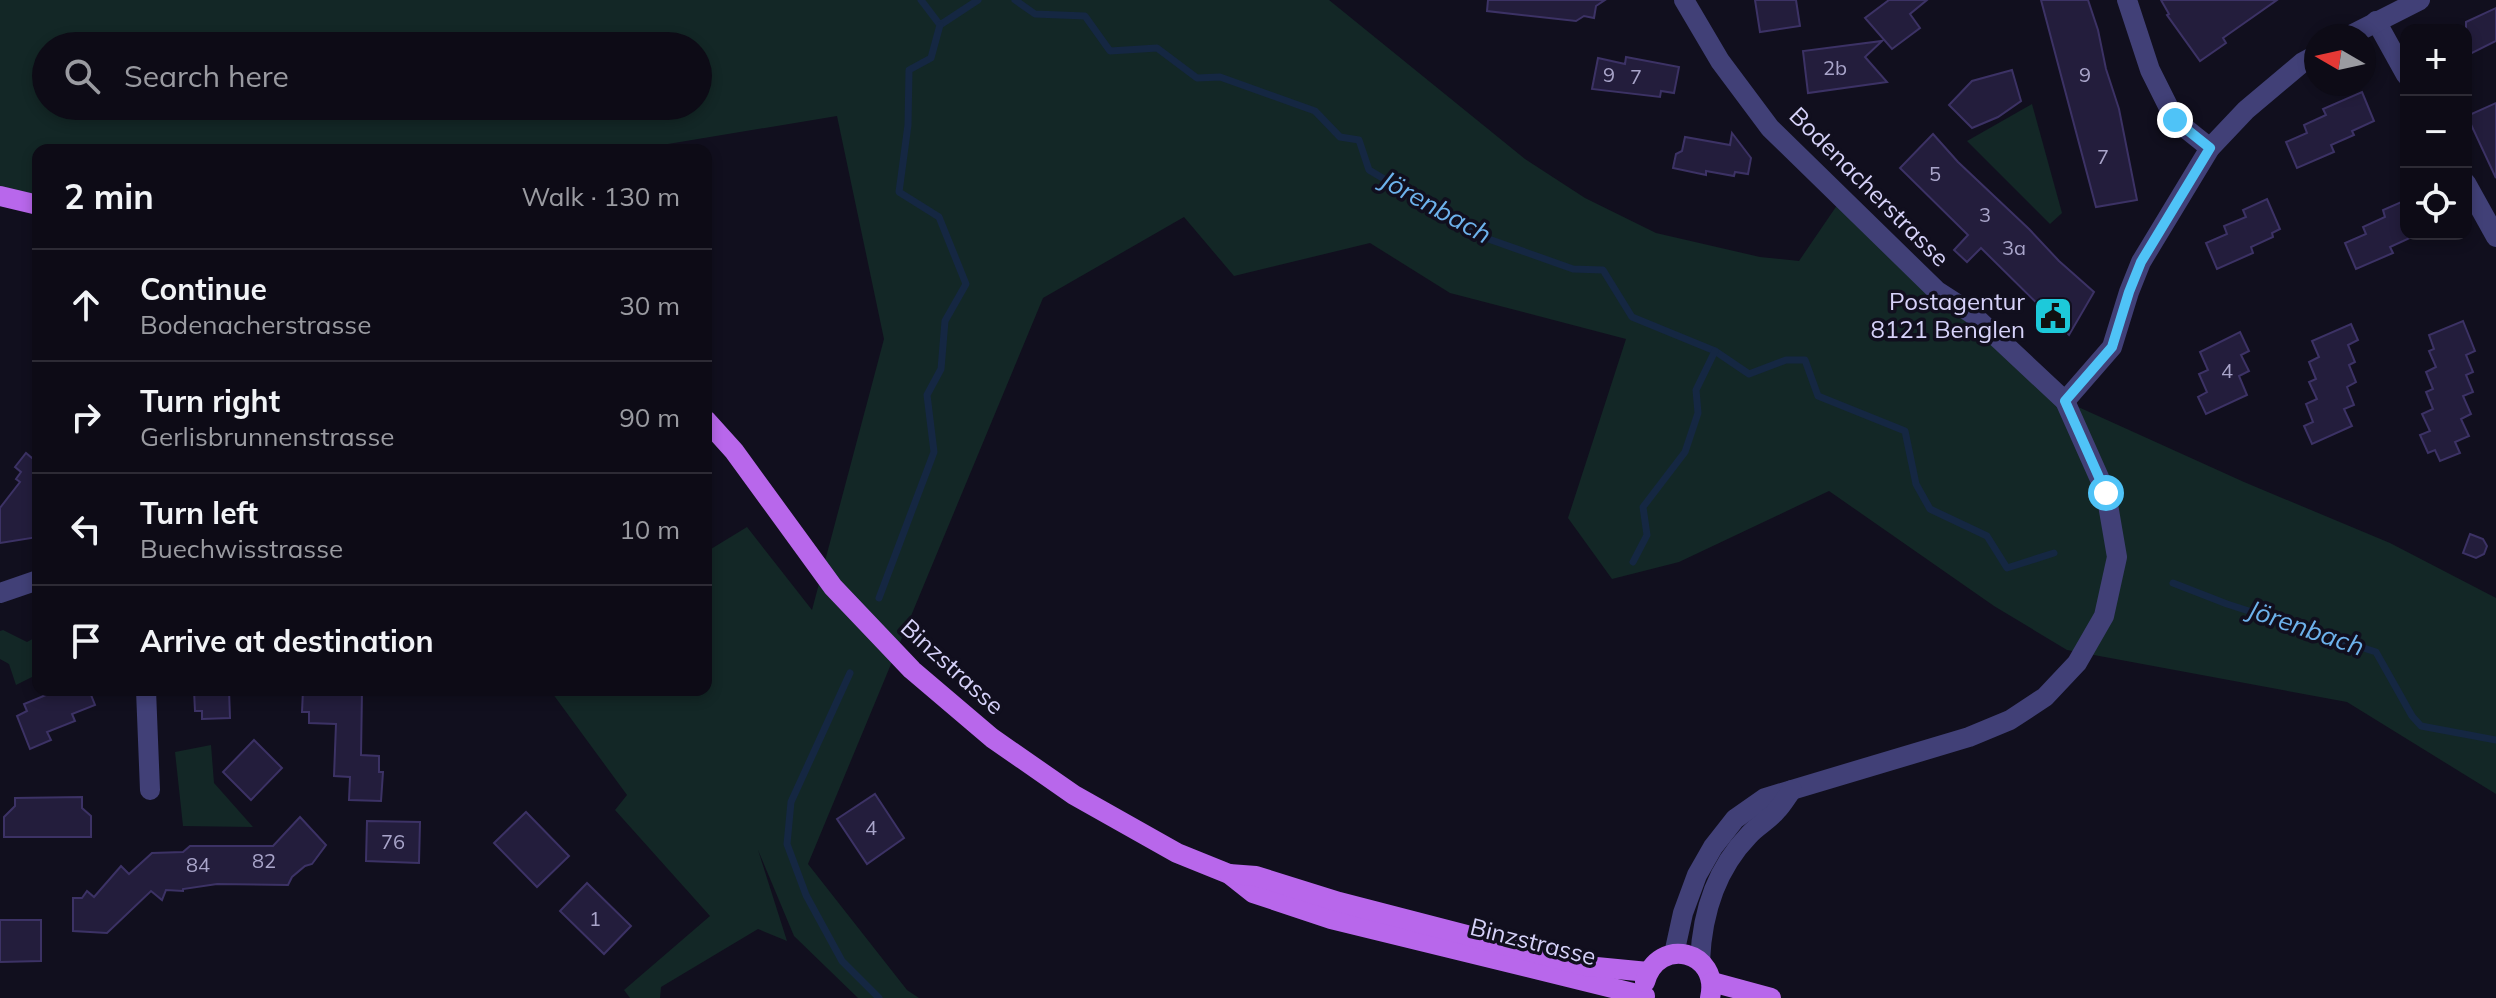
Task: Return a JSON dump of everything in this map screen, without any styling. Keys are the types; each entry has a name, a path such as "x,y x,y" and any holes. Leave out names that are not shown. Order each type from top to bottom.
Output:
{"main road":[{"path":"0,196 32,204"},
{"name":"Binzstrasse","path":"712,427 734,451 833,587 912,670 954,708 1035,770 1108,816 1177,853 1229,874 1253,893 1331,919 1646,997"},
{"name":"Binzstrasse","path":"1229,874 1256,876 1339,902 1586,966 1648,972"},
{"path":"1646,997 1644,984 1648,972 1654,963 1674,954 1692,956 1700,961 1706,967 1711,990 1771,998"}],"street":[{"name":"Bodenacherstrasse","path":"1674,954 1683,913 1697,875 1713,847 1735,819 1765,798 1969,737 2010,720 2045,697 2077,663 2104,616 2117,557 2106,493 2065,401 1971,313 1937,291 1770,128 1720,61 1684,0"},
{"path":"2127,0 2150,70 2175,120 2210,148"},
{"path":"2371,24 2420,0"},
{"path":"2376,21 2400,64"},
{"path":"2065,401 2112,347 2141,262 2210,148 2246,110 2304,61"},
{"path":"2472,194 2496,237"},
{"path":"0,593 32,582"},
{"path":"146,696 150,790"},
{"path":"1700,961 1704,918 1715,884 1749,835 1776,812 1792,790"}],"green space":[{"path":"0,0 1329,0 1525,159 1585,198 1656,233 1760,257 1799,261 1842,198 2065,401 2244,482 2390,543 2496,598 2496,794 2347,702 2067,650 1994,606 1829,491 1679,562 1612,579 1568,518 1626,339 1450,293 1370,243 1234,276 1184,217 1043,298 808,864 907,990 919,998 858,998 794,936 758,850 787,941 758,929 661,987 660,998 630,998 624,990 710,916 615,810 627,795 554,696 712,696 712,548 747,527 812,610 884,339 837,116 668,144 32,144 32,204 0,196"},
{"path":"2032,104 2062,213 2050,224 1967,141"},
{"path":"0,631 27,642 32,639 32,677 16,685 9,664 0,659"},
{"path":"211,745 214,783 253,827 183,826 175,752"}],"building":[{"path":"1488,0 1605,0 1596,6 1594,18 1584,16 1576,21 1487,11"},
{"path":"1755,0 1796,0 1800,26 1760,32"},
{"path":"1889,0 1927,0 1910,14 1920,28 1892,49 1865,18"},
{"path":"2041,0 2088,0 2119,109 2137,200 2096,207"},
{"path":"2161,0 2277,0 2223,38 2226,43 2200,61 2167,15"},
{"path":"2496,8 2496,41 2472,53 2472,24 2466,22"},
{"path":"1882,41 1865,57 1887,82 1808,93 1803,51"},
{"path":"1626,57 1679,67 1674,93 1661,91 1660,97 1592,89 1598,58 1625,64"},
{"path":"2012,70 2021,101 1998,117 1972,128 1949,105 1972,81"},
{"path":"2353,96 2364,96 2374,121 2352,131 2354,135 2331,145 2334,152 2297,168 2286,142 2307,133 2304,125 2326,115 2323,109"},
{"path":"2496,103 2496,178 2472,127 2472,114"},
{"path":"1732,133 1751,158 1748,174 1735,172 1734,176 1706,171 1706,175 1673,168 1685,137 1730,145"},
{"path":"1933,134 1958,162 2094,292 2069,335 1981,248 1967,262 1954,250 1968,235 1900,168"},
{"path":"2267,199 2280,229 2272,233 2273,237 2251,247 2253,253 2217,269 2206,243 2227,234 2224,226 2246,217 2243,210"},
{"path":"2400,203 2400,240 2405,240 2390,247 2393,253 2356,269 2345,243 2366,234 2363,227 2385,217 2383,210"},
{"path":"2463,321 2475,351 2466,355 2473,372 2466,375 2473,392 2463,396 2471,414 2461,419 2469,436 2455,442 2460,453 2440,461 2435,450 2428,453 2420,435 2430,431 2422,414 2433,409 2426,392 2433,389 2426,372 2436,367 2429,351 2434,349 2429,335"},
{"path":"2351,324 2358,340 2348,345 2355,362 2349,365 2356,382 2347,387 2354,405 2344,409 2352,426 2312,444 2304,426 2313,422 2306,404 2317,399 2309,382 2316,379 2309,362 2319,357 2312,341"},
{"path":"2240,332 2249,351 2241,355 2249,371 2239,376 2247,395 2206,414 2198,397 2207,392 2199,374 2208,370 2200,352"},
{"path":"26,453 32,458 32,538 0,543 0,508 20,482 16,479 21,472 15,467"},
{"path":"2470,534 2483,539 2487,546 2484,554 2476,558 2463,553"},
{"path":"43,696 91,696 95,705 72,714 75,721 47,732 51,740 30,749 17,716 27,711 24,704"},
{"path":"194,696 229,696 230,718 202,719 202,711 195,711"},
{"path":"303,696 362,696 361,755 379,756 379,772 383,772 381,801 349,800 350,777 334,776 336,724 309,723 309,712 302,712"},
{"path":"254,740 282,768 251,800 223,772"},
{"path":"875,794 904,838 867,864 837,819"},
{"path":"82,797 82,808 91,816 91,837 4,837 4,817 15,806 15,798"},
{"path":"526,812 569,856 537,887 494,843"},
{"path":"300,817 326,845 312,864 292,877 288,885 217,884 183,891 166,890 162,900 151,891 107,933 73,931 73,898 82,898 87,891 94,897 121,866 129,874 152,853 183,852 190,846 273,846"},
{"path":"367,821 420,822 419,863 366,861"},
{"path":"587,883 631,926 604,954 560,911"},
{"path":"0,920 41,920 41,961 0,962"}],"waterway":[{"name":"Jörenbach","path":"921,0 940,25 978,0"},
{"name":"Jörenbach","path":"1015,0 1035,14 1085,16 1110,51 1157,48 1197,78 1220,77 1315,111 1340,137 1359,140 1369,170 1480,236 1573,269 1603,270 1632,317 1715,351 1749,374 1786,360 1805,360 1818,396 1905,431 1916,484 1930,509 1987,536 2007,568 2054,553"},
{"path":"879,598 934,452 927,395 941,369 945,321 966,284 939,217 899,192 908,125 909,70 931,58 940,25"},
{"path":"1633,562 1647,535 1643,507 1685,452 1698,413 1696,390 1715,351"},
{"name":"Jörenbach","path":"2173,583 2227,604 2376,652 2412,716 2421,726 2496,740"},
{"path":"850,673 791,802 787,844 806,895 842,961 879,998"}],"place":[{"name":"Postagentur 8121 Benglen","path":"2053,316"}],"route":[{"path":"2106,493 2065,401 2112,347 2141,262 2210,148 2175,120"}]}
